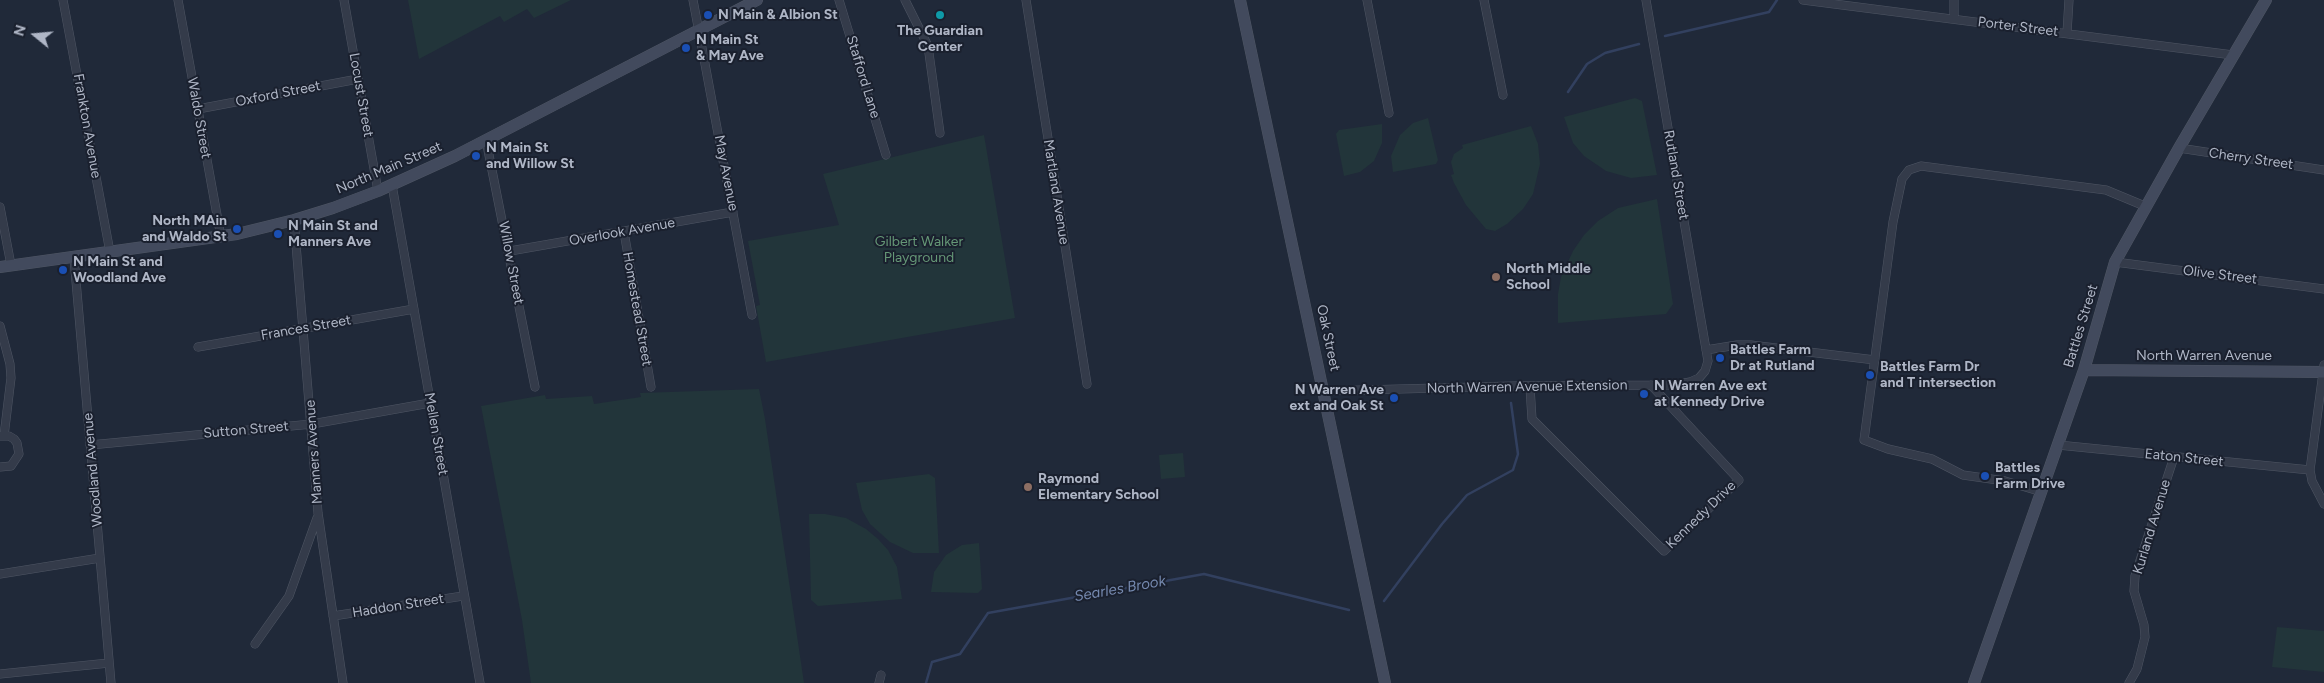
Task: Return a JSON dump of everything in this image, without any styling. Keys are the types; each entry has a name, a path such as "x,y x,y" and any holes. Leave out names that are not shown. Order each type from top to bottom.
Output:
{"main road":[{"name":"North Main Street","path":"6,266 221,237 294,220 378,191 486,140 757,0"},
{"name":"Oak Street","path":"1240,0 1385,683"},
{"name":"Battles Street","path":"1974,683 2084,370 2116,262 2179,148 2266,0"},
{"name":"North Warren Avenue","path":"2084,370 2324,370"}],"street":[{"name":"Frankton Avenue","path":"64,0 110,252"},
{"name":"Waldo Street","path":"178,0 221,237"},
{"name":"Locust Street","path":"344,0 378,191"},
{"name":"May Avenue","path":"693,0 752,316"},
{"name":"Stafford Lane","path":"839,0 886,155"},
{"path":"905,0 928,46 940,133"},
{"name":"Martland Avenue","path":"1026,0 1087,384"},
{"path":"1367,0 1389,113"},
{"path":"1484,0 1503,95"},
{"name":"Rutland Street","path":"1646,0 1706,350"},
{"name":"Porter Street","path":"1803,0 2233,55"},
{"path":"1954,0 1954,19"},
{"path":"2067,34 2069,0"},
{"name":"Oxford Street","path":"198,109 358,79"},
{"name":"Willow Street","path":"486,140 510,251 535,387"},
{"name":"Cherry Street","path":"2179,148 2324,170"},
{"path":"2042,492 2005,481 1962,475 1932,459 1888,449 1864,440 1898,194 1902,179 1909,170 1922,166 2106,190 2147,207"},
{"name":"Mellen Street","path":"392,185 463,596 480,683"},
{"path":"0,207 6,266"},
{"name":"Overlook Avenue","path":"510,251 733,212"},
{"name":"Manners Avenue","path":"294,220 318,513 343,683"},
{"name":"Homestead Street","path":"624,232 650,387"},
{"name":"Woodland Avenue","path":"74,258 111,683"},
{"name":"Olive Street","path":"2116,262 2324,289"},
{"name":"Frances Street","path":"198,347 414,309"},
{"path":"0,326 7,349 11,392 2,436 14,439 17,443 19,454 15,463 11,466 0,467"},
{"path":"1706,350 1737,345 1751,345 1875,360"},
{"name":"North Warren Avenue Extension","path":"1324,391 1672,385 1690,382 1699,378 1705,371 1706,350"},
{"path":"2324,370 2310,470 2312,481 2324,504"},
{"name":"Kennedy Drive","path":"1530,387 1532,419 1664,552 1738,480 1651,385"},
{"name":"Sutton Street","path":"90,445 312,424 430,403"},
{"name":"Eaton Street","path":"2058,445 2310,470"},
{"name":"Kurland Avenue","path":"2129,683 2137,669 2145,637 2144,626 2134,591 2135,576 2174,457"},
{"path":"255,644 289,596 311,539 318,513"},
{"path":"0,574 100,558"},
{"name":"Haddon Street","path":"333,616 463,596"},
{"path":"0,674 109,662"}],"green space":[{"path":"408,0 571,0 534,18 527,9 504,22 500,16 419,59"},
{"path":"1635,98 1642,101 1657,175 1631,178 1606,171 1584,156 1573,143 1564,117"},
{"path":"1428,118 1438,160 1436,164 1393,172 1391,156 1400,135 1413,123"},
{"path":"1382,124 1382,143 1374,161 1360,172 1344,176 1336,134 1339,130"},
{"path":"1531,126 1538,144 1540,164 1533,194 1523,209 1507,224 1495,231 1486,229 1466,205 1454,183 1451,175 1454,174 1451,162 1454,154 1463,148 1462,145"},
{"name":"Gilbert Walker Playground","path":"984,135 1015,318 766,362 756,306 760,305 748,241 839,225 823,174"},
{"path":"1657,199 1673,304 1666,314 1558,323 1558,294 1561,277 1573,251 1584,235 1598,221 1618,208"},
{"path":"759,389 804,683 531,683 522,620 481,406 545,395 546,399 592,396 594,404 641,397 640,393"},
{"path":"1183,453 1185,477 1161,479 1159,455"},
{"path":"929,474 935,478 939,553 913,553 890,542 870,524 862,510 856,483"},
{"path":"809,514 825,514 846,518 866,529 878,539 888,550 897,567 902,599 818,606 811,600"},
{"path":"979,543 982,589 978,593 931,592 934,572 946,555 962,545"},
{"path":"2277,627 2324,631 2324,672 2272,667"}],"waterway":[{"name":"Searles Brook","path":"1665,36 1769,12 1777,0"},
{"name":"Searles Brook","path":"1568,92 1587,64 1605,53 1639,44"},
{"name":"Searles Brook","path":"1384,601 1442,524 1467,495 1513,470 1518,454 1511,403"},
{"name":"Searles Brook","path":"926,683 932,662 960,654 988,613 1204,574 1349,610"}],"place":[{"name":"N Main & Albion St","path":"708,15"},
{"name":"The Guardian Center","path":"940,15"},
{"name":"N Main St & May Ave","path":"686,48"},
{"name":"N Main St and Willow St","path":"476,156"},
{"name":"North MAin and Waldo St","path":"237,229"},
{"name":"N Main St and Manners Ave","path":"278,234"},
{"name":"N Main St and Woodland Ave","path":"63,270"},
{"name":"North Middle School","path":"1496,277"},
{"name":"Battles Farm Dr at Rutland","path":"1720,358"},
{"name":"Battles Farm Dr and T intersection","path":"1870,375"},
{"name":"N Warren Ave ext at Kennedy Drive","path":"1644,394"},
{"name":"N Warren Ave ext and Oak St","path":"1394,398"},
{"name":"Battles Farm Drive","path":"1985,476"},
{"name":"Raymond Elementary School","path":"1028,487"}]}
